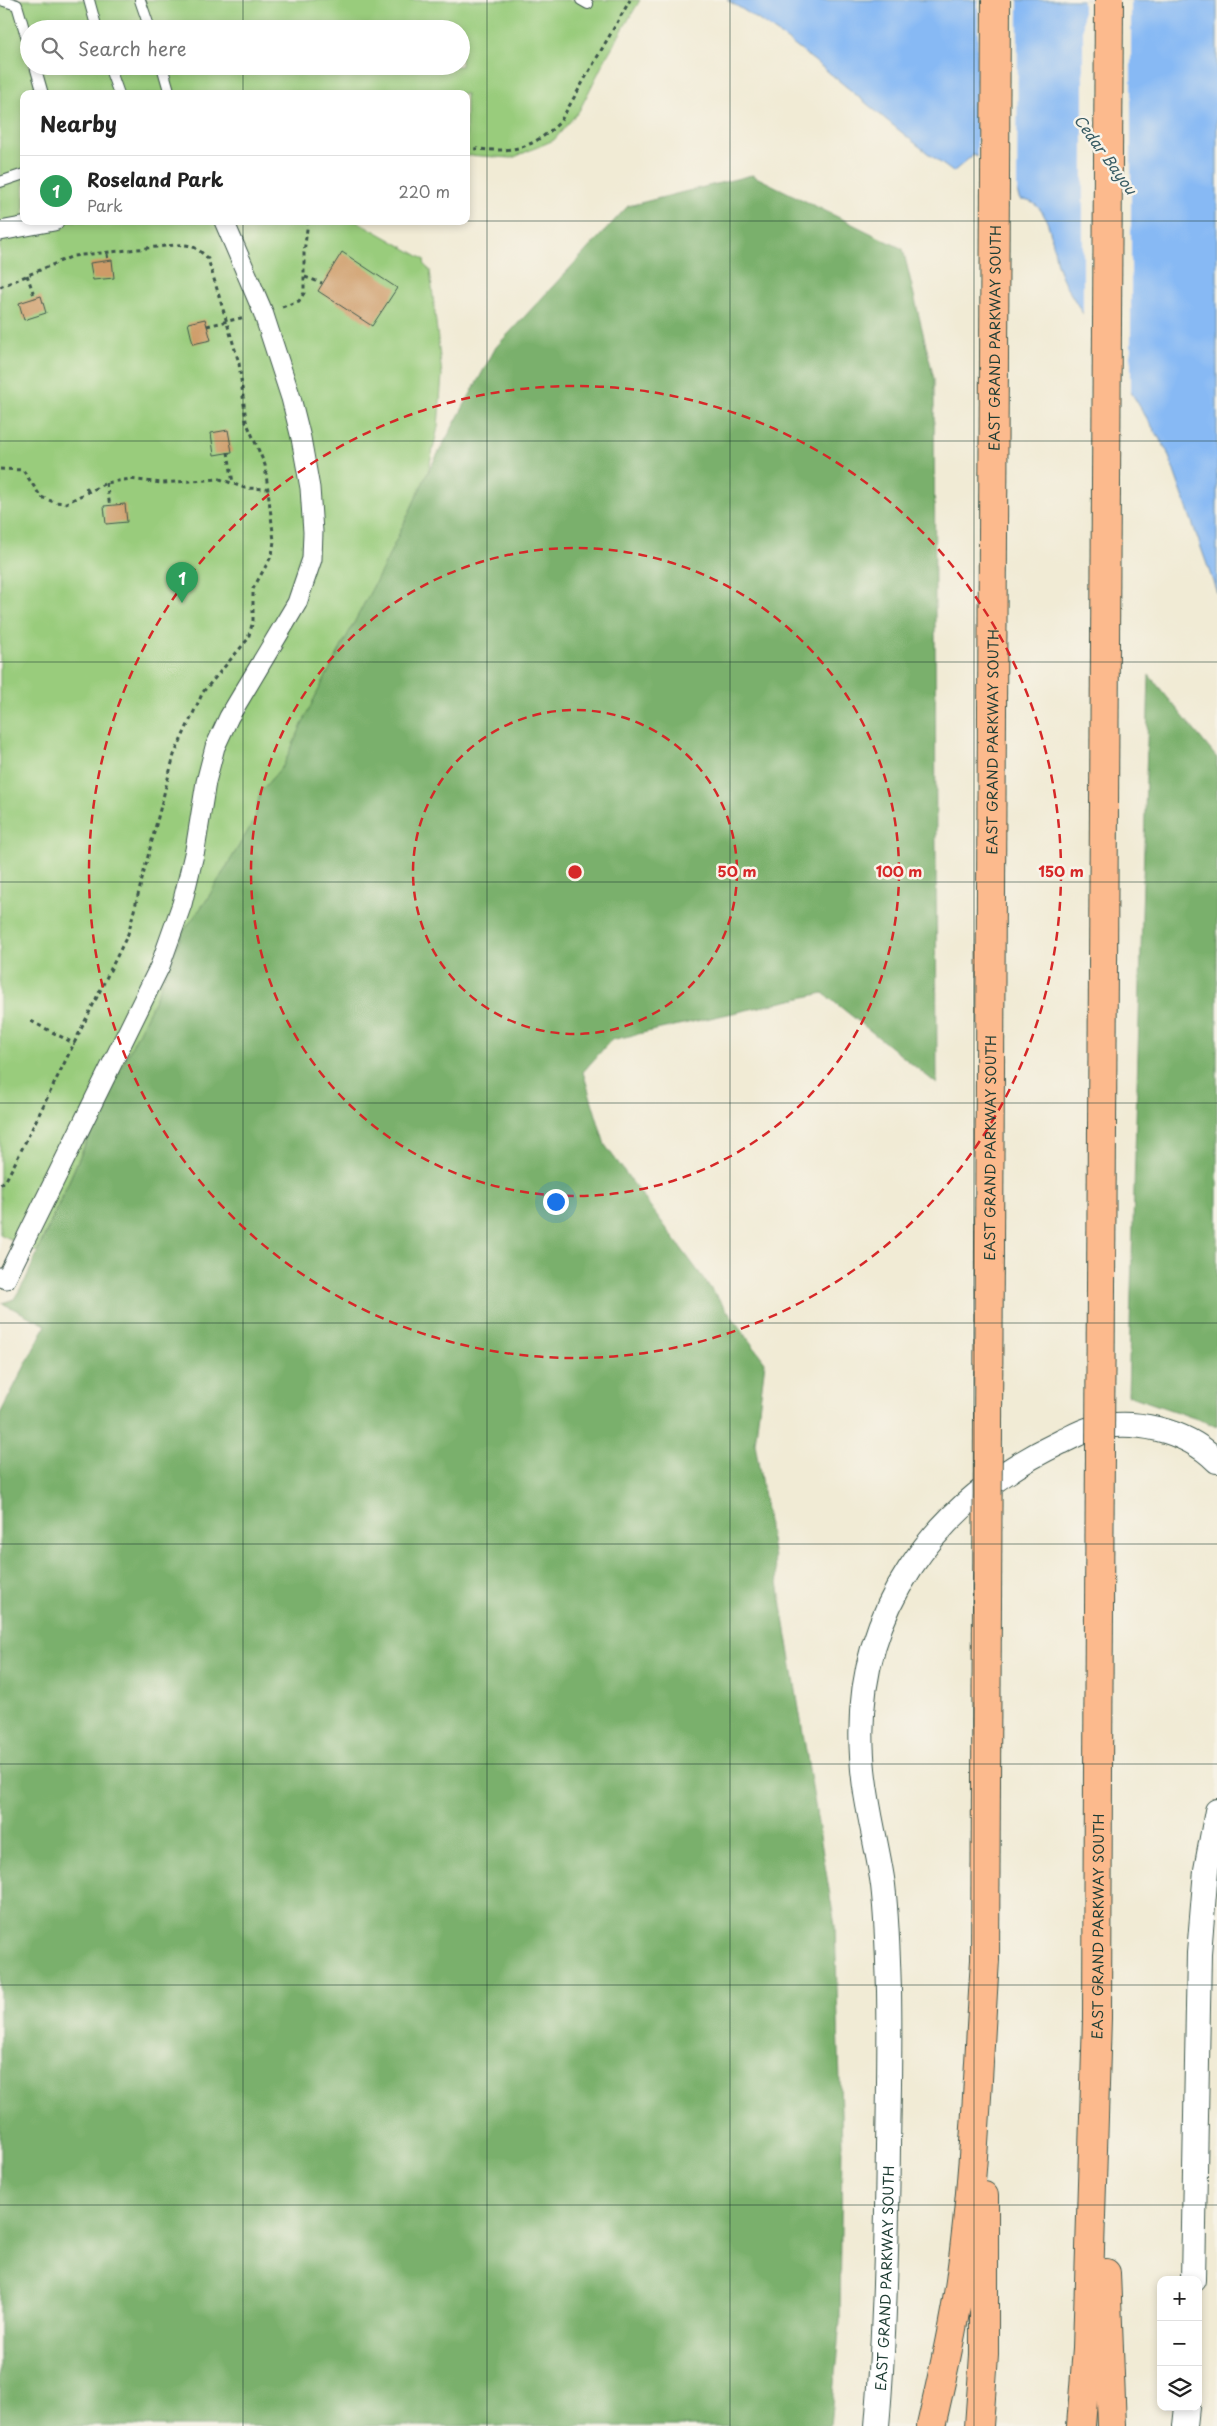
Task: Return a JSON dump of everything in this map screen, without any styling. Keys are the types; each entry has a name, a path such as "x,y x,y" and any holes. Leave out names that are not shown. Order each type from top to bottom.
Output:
{"highway":[{"name":"EAST GRAND PARKWAY SOUTH","path":"979,2426 984,2355 996,0"},
{"name":"EAST GRAND PARKWAY SOUTH","path":"1082,2426 1087,2348 1097,2018 1109,0"},
{"path":"931,2426 949,2346 960,2279 973,2152 985,1960"},
{"path":"1097,2018 1112,2426"}],"street":[{"path":"0,231 32,225"},
{"path":"3,1278 160,966 182,904 195,850 206,782 215,747 229,717 297,603 312,559 313,532 310,488 301,438 291,398 263,312 226,225"},
{"name":"EAST GRAND PARKWAY SOUTH","path":"878,2426 883,2362 887,2206 889,1991 883,1886 862,1759 861,1718 864,1679 876,1636 894,1595 918,1553 952,1515 982,1490 1052,1446 1088,1429 1118,1425 1151,1427 1181,1436 1217,1461"},
{"path":"1193,2276 1199,1945 1206,1870 1217,1811"},
{"path":"1185,2426 1187,2411"}],"lane":[{"path":"0,0 16,2 21,20"},
{"path":"89,0 95,20"},
{"path":"140,0 147,20"},
{"path":"38,75 42,90"},
{"path":"112,75 118,90"},
{"path":"165,75 169,90"},
{"path":"0,182 20,175"}],"path":[{"path":"470,148 515,150 536,142 560,122 630,0"},
{"path":"0,286 73,256 107,254 187,244 197,247 208,259 239,363 246,421 263,457 273,548 272,555 254,590 252,630 241,648 203,692 189,720 169,772 154,838 128,934 6,1180 0,1186"},
{"path":"107,254 108,261"},
{"path":"27,275 35,298"},
{"path":"305,277 322,283"},
{"path":"228,452 233,484"},
{"path":"0,469 23,470 41,498 66,503 106,483 130,480 162,482 220,479 255,490 268,489"},
{"path":"106,483 110,506"},
{"path":"86,487 89,492"},
{"path":"31,1021 75,1044"}],"green space":[{"path":"0,0 640,0 607,56 579,111 554,140 512,158 470,155 470,90 20,90 20,225 364,225 424,259 425,266 430,270 442,375 438,427 428,472 385,564 314,699 283,766 260,792 255,819 206,901 183,932 153,1004 105,1100 37,1252 0,1234"},
{"path":"752,175 903,249 934,379 937,1084 823,993 611,1040 583,1072 605,1145 765,1362 755,1443 835,1926 842,2144 840,2322 830,2426 0,2426 0,1414 46,1325 2,1303 14,1299 25,1281 105,1100 153,1004 183,932 206,901 255,819 260,792 283,766 314,699 385,564 428,472 496,347 628,206"},
{"path":"1149,675 1217,758 1217,1426 1128,1395"}],"water":[{"name":"Cedar Bayou","path":"727,0 1217,0 1217,593 1167,451 1066,286 1057,264 1048,224 1038,207 1030,202 1020,200 1014,185 986,160 973,155 953,172 815,61 786,39"}],"pier":[{"path":"978,0 1018,0 1017,199 1012,186 985,162 977,159"},
{"path":"1083,0 1131,0 1131,400 1083,316"}],"building":[{"path":"342,252 397,288 372,326 318,291"},
{"path":"112,260 114,278 93,280 90,263"},
{"path":"41,296 46,313 24,320 19,303"},
{"path":"205,319 211,340 193,344 188,323"},
{"path":"228,430 232,452 214,455 211,433"},
{"path":"125,504 127,522 106,524 104,506"}],"place":[{"name":"Roseland Park","path":"182,603"}]}
